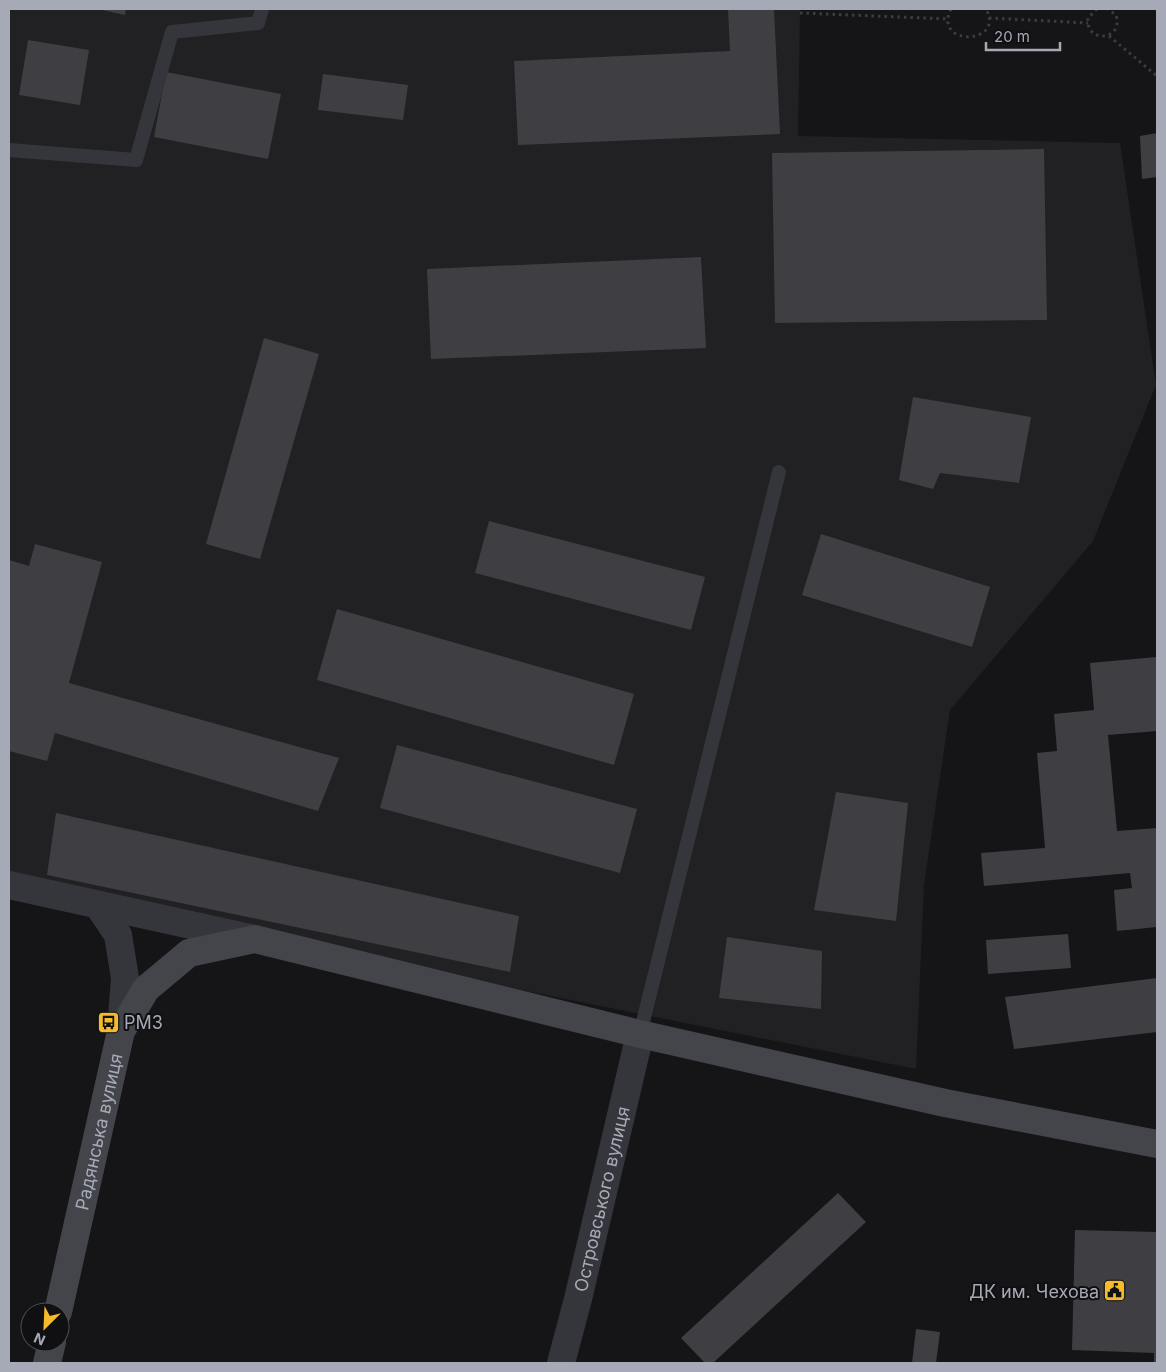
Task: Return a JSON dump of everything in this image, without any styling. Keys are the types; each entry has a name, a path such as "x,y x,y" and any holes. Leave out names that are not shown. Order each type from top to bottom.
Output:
{"main road":[{"path":"255,939 640,1034 945,1103 1157,1144"},
{"name":"Радянська вулиця","path":"60,1302 121,1031 146,989 189,953 255,939"}],"street":[{"path":"9,885 255,939"},
{"path":"98,905 118,935 125,978 121,1031"},
{"name":"Островського вулиця","path":"561,1363 578,1300 640,1034"}],"lane":[{"path":"9,150 136,160 172,32 258,23 262,9"},
{"path":"640,1034 779,472"}],"path":[{"path":"803,9 800,13 949,19"},
{"path":"951,9 949,19 954,31 966,38 979,36 984,31 989,18 986,9"},
{"path":"1088,23 1095,9"},
{"path":"1109,9 1116,15 1117,25 1109,36"},
{"path":"989,18 1088,23"},
{"path":"1088,23 1095,35 1109,36 1157,76"}],"shaded area":[{"path":"9,9 800,9 798,136 1120,143 1156,385 1093,541 950,710 924,885 916,1069 9,888"}],"building":[{"path":"102,9 126,9 125,15"},
{"path":"728,9 774,9 780,134 518,145 514,61 730,51"},
{"path":"28,40 89,50 80,105 19,95"},
{"path":"166,72 281,94 268,159 154,137"},
{"path":"323,74 408,85 403,120 318,110"},
{"path":"1157,133 1157,177 1142,179 1140,136"},
{"path":"1044,149 1047,320 775,323 772,153"},
{"path":"701,257 706,348 431,359 427,269"},
{"path":"264,338 319,354 260,559 206,544"},
{"path":"913,397 1031,417 1019,483 940,473 933,489 899,480"},
{"path":"489,521 705,577 691,630 475,573"},
{"path":"821,534 990,587 972,647 802,595"},
{"path":"35,544 102,562 69,683 339,758 318,811 55,733 47,761 9,751 9,560 29,566"},
{"path":"337,609 634,694 614,765 317,680"},
{"path":"1156,657 1157,731 1108,735 1117,831 1157,828 1157,927 1117,931 1114,890 1132,888 1130,873 984,886 981,853 1045,848 1037,753 1057,751 1054,714 1094,710 1090,663"},
{"path":"397,745 637,809 620,873 380,808"},
{"path":"836,792 908,803 896,921 814,910"},
{"path":"56,813 519,916 510,972 47,875"},
{"path":"1068,934 1071,968 988,974 986,940"},
{"path":"727,937 822,951 821,1009 719,998"},
{"path":"1157,978 1157,1032 1014,1049 1005,997"},
{"path":"838,1193 866,1222 713,1363 705,1363 681,1338"},
{"name":"ДК им. Чехова","path":"1075,1230 1157,1232 1157,1363 1154,1363 1154,1353 1072,1350"},
{"path":"916,1329 940,1332 936,1363 912,1363"}],"place":[{"name":"РМЗ","path":"108,1022"},
{"name":"ДК им. Чехова","path":"1115,1291"}]}
